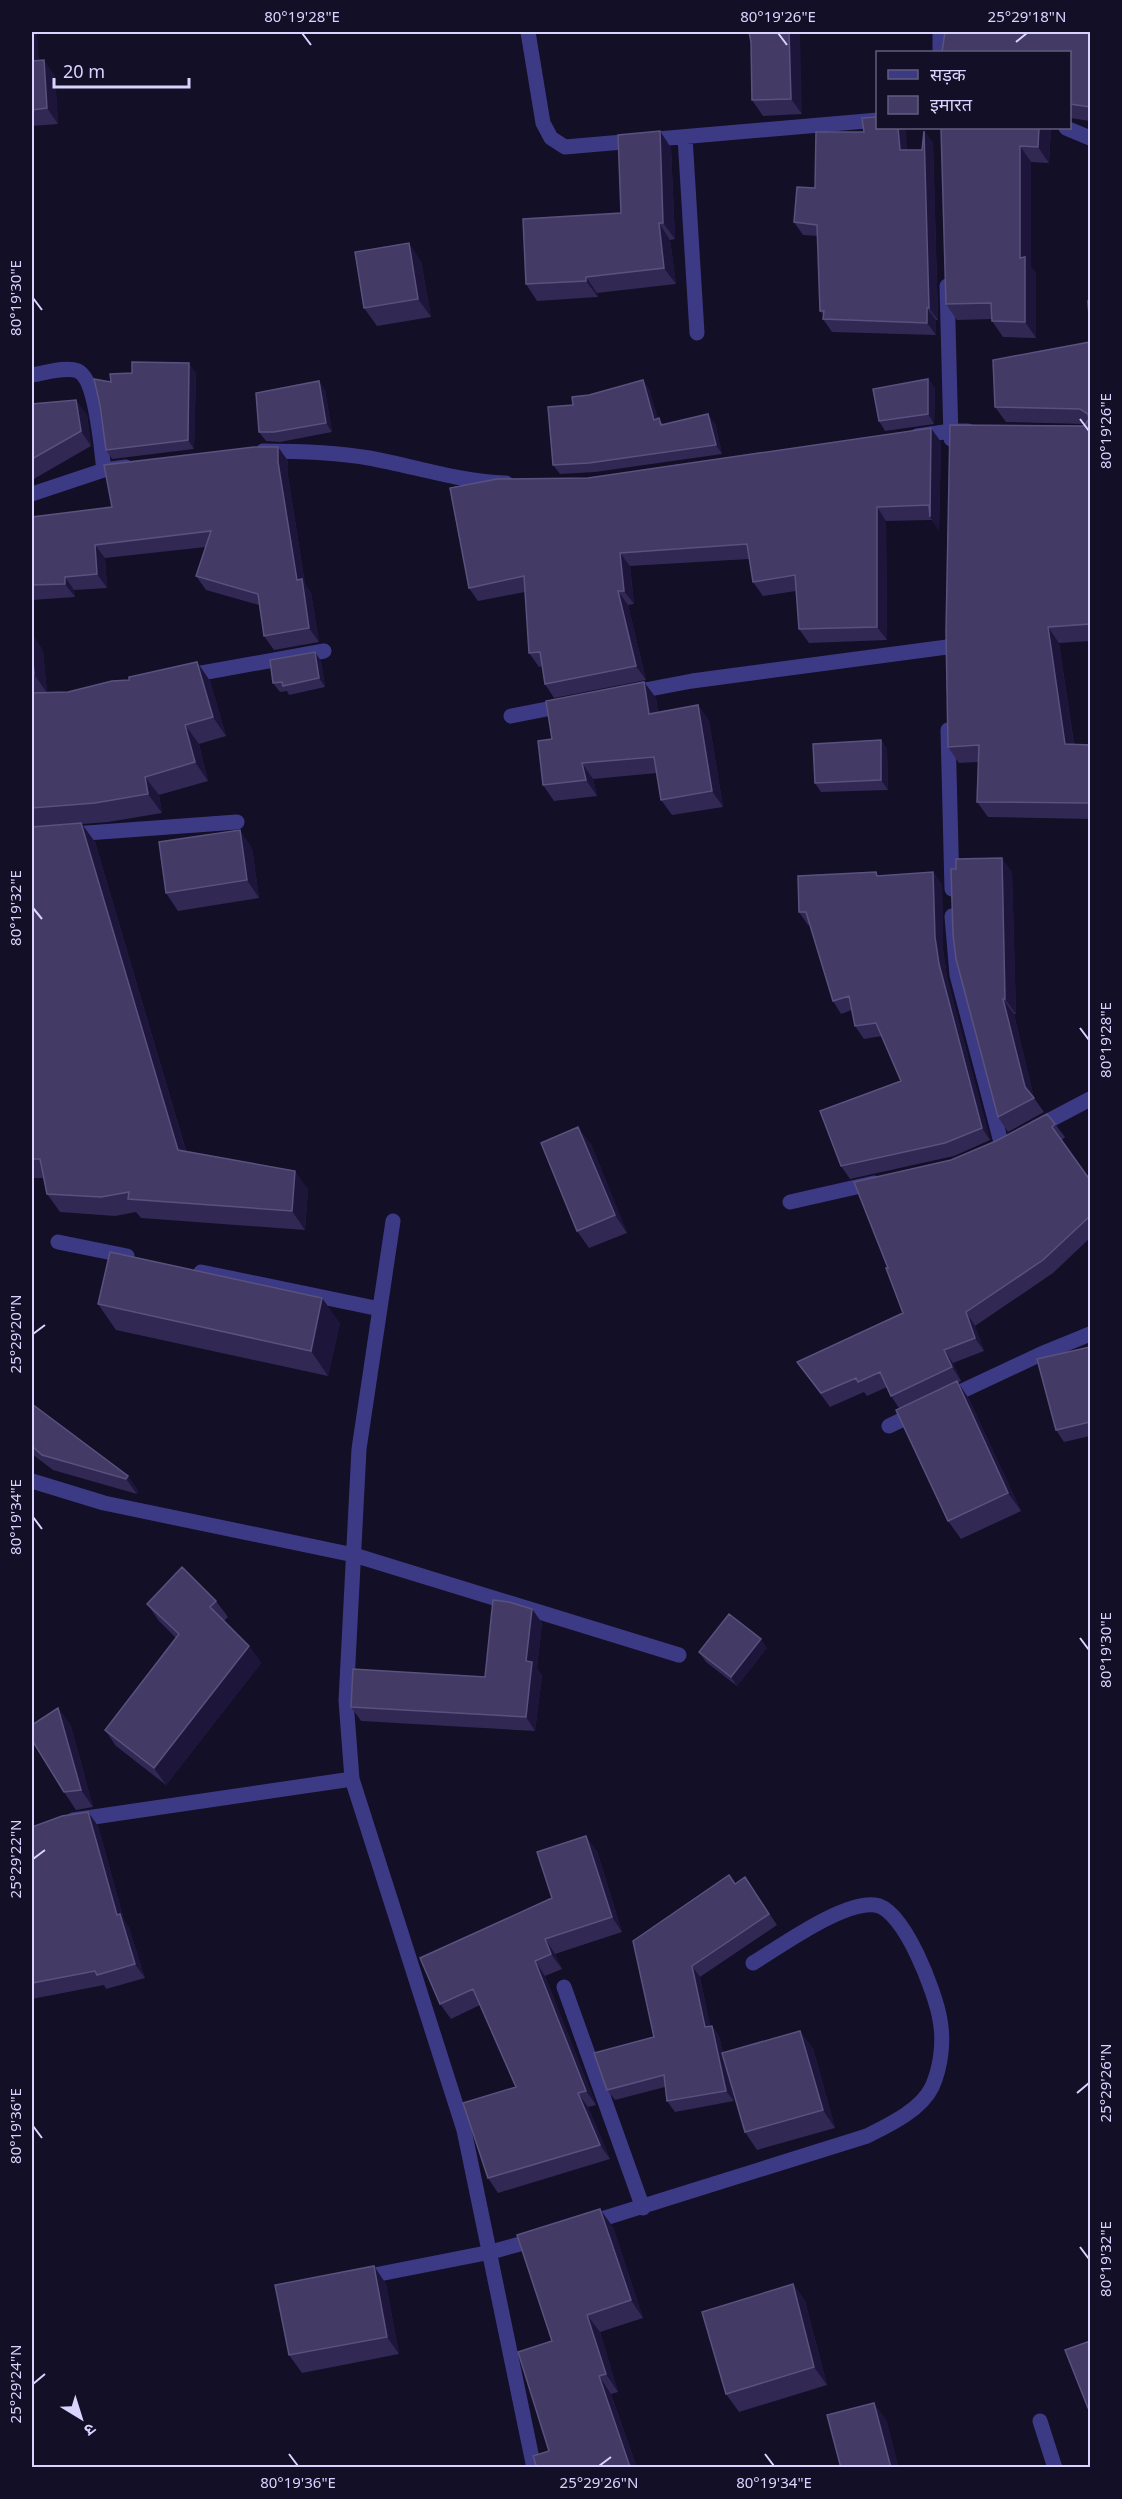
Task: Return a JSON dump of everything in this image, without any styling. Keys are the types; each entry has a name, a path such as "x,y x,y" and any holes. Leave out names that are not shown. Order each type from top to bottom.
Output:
{"street":[{"path":"528,32 543,123 551,138 564,147 876,120"},
{"path":"940,32 940,51"},
{"path":"1068,129 1090,138"},
{"path":"685,137 697,333"},
{"path":"946,268 951,455"},
{"path":"32,375 65,370 78,371 87,379 92,392 104,470"},
{"path":"904,438 951,431 986,432"},
{"path":"252,453 320,452 368,458 499,483 521,483"},
{"path":"32,494 104,470 138,466"},
{"path":"613,696 693,681 947,647"},
{"path":"171,679 324,651"},
{"path":"511,716 579,703"},
{"path":"948,717 953,949 957,975 1006,1144 1090,1099"},
{"path":"32,837 237,822"},
{"path":"790,1202 890,1180"},
{"path":"393,1221 359,1449 346,1701 352,1779 464,2130 534,2468"},
{"path":"58,1242 138,1258"},
{"path":"184,1268 380,1309"},
{"path":"889,1426 1041,1353 1090,1334"},
{"path":"32,1481 104,1503 354,1555 679,1655"},
{"path":"59,1824 352,1779"},
{"path":"578,2227 867,2136 904,2116 931,2089 940,2063 940,2020 929,1979 893,1914 877,1905 855,1906 827,1919 753,1963"},
{"path":"564,1988 643,2208"},
{"path":"344,2281 491,2252 556,2233"},
{"path":"1040,2421 1055,2468"}],"building":[{"path":"749,32 789,32 791,99 752,100"},
{"path":"945,32 1090,32 1090,107 1071,104 1071,51 942,51"},
{"path":"44,60 47,108 32,110 32,61"},
{"path":"876,117 876,129 898,129 900,150 922,150 924,131 929,308 927,308 927,323 823,319 824,311 820,311 817,225 794,222 797,187 815,188 816,132 864,132 862,118"},
{"path":"941,129 1039,129 1038,147 1020,146 1020,258 1025,257 1025,322 992,321 991,303 946,304"},
{"path":"660,131 663,223 659,223 664,268 586,277 586,281 526,284 523,219 621,213 618,135"},
{"path":"409,243 418,299 364,308 355,252"},
{"path":"1088,301 1090,301 1090,332"},
{"path":"1090,342 1090,624 1048,627 1065,744 1090,745 1090,803 977,802 979,745 948,747 946,631 950,425 1084,426 1089,419 1088,414 1080,409 995,407 993,360"},
{"path":"132,362 189,363 188,440 106,450 94,379 111,382 110,374 132,373"},
{"path":"928,379 928,414 879,421 873,389"},
{"path":"643,380 654,420 659,418 661,425 708,414 716,445 589,463 553,465 548,407 573,405 572,397 589,395"},
{"path":"319,381 326,423 274,432 259,432 256,393"},
{"path":"76,400 81,431 32,459 32,404"},
{"path":"931,428 930,517 929,505 877,507 877,627 799,629 795,575 753,582 747,544 620,553 624,591 618,591 636,666 545,684 540,652 529,653 524,576 469,588 450,488 497,479 588,478"},
{"path":"254,447 278,447 278,462 297,580 302,579 309,628 264,636 258,594 196,576 211,531 95,545 97,574 65,577 65,584 32,585 32,517 112,507 104,465"},
{"path":"32,648 34,674 32,674"},
{"path":"315,652 319,678 283,686 282,682 273,683 270,660"},
{"path":"197,662 213,717 185,725 195,762 145,777 148,794 95,803 32,808 32,693 68,692 112,681 129,680 129,677"},
{"path":"644,682 649,714 698,705 712,791 661,800 654,757 582,763 586,780 543,785 538,741 552,739 546,701"},
{"path":"881,740 881,780 815,783 813,744"},
{"path":"81,823 178,1150 295,1171 292,1211 128,1199 129,1192 101,1197 47,1194 40,1159 32,1159 32,827"},
{"path":"240,830 247,880 166,893 159,842"},
{"path":"1002,858 1005,999 1003,999 1025,1087 1034,1098 998,1117 956,959 951,869 956,869 956,859"},
{"path":"876,872 877,876 933,872 935,937 939,964 982,1128 945,1143 841,1166 820,1111 901,1081 876,1023 855,1026 849,996 833,1001 806,912 799,912 798,876"},
{"path":"1047,1114 1055,1124 1052,1127 1090,1180 1090,1216 1043,1260 966,1312 975,1338 944,1350 952,1367 891,1396 880,1372 858,1382 856,1378 821,1393 797,1362 903,1313 854,1182 951,1160 996,1141"},
{"path":"578,1127 615,1215 577,1231 541,1143"},
{"path":"110,1252 322,1298 311,1351 98,1304"},
{"path":"1090,1347 1090,1422 1056,1430 1037,1359"},
{"path":"957,1381 1008,1493 948,1521 896,1410"},
{"path":"32,1404 128,1476 126,1479 42,1455 32,1446"},
{"path":"182,1567 216,1601 210,1607 249,1646 154,1768 105,1730 179,1634 147,1604"},
{"path":"493,1600 532,1609 526,1661 532,1662 526,1717 351,1707 353,1669 485,1677"},
{"path":"729,1614 761,1639 731,1677 699,1652"},
{"path":"58,1708 81,1790 64,1792 32,1740 32,1725"},
{"path":"88,1812 117,1915 120,1914 135,1964 97,1975 95,1971 32,1983 32,1827 62,1816"},
{"path":"586,1836 612,1917 545,1939 551,1954 535,1961 586,2091 578,2093 600,2145 488,2178 463,2103 516,2087 473,1989 440,2004 420,1958 552,1898 537,1852"},
{"path":"729,1875 735,1884 745,1877 769,1914 692,1966 705,2027 712,2026 726,2091 667,2101 664,2075 607,2090 594,2053 654,2037 633,1941"},
{"path":"800,2031 823,2110 745,2132 722,2053"},
{"path":"600,2209 631,2300 587,2315 606,2374 599,2376 630,2467 537,2468 533,2456 549,2451 518,2352 552,2341 517,2235"},
{"path":"374,2266 387,2337 289,2355 275,2285"},
{"path":"793,2284 814,2367 726,2394 702,2312"},
{"path":"1090,2341 1090,2407 1088,2408 1065,2350"},
{"path":"874,2403 891,2468 841,2468 827,2415"}]}
